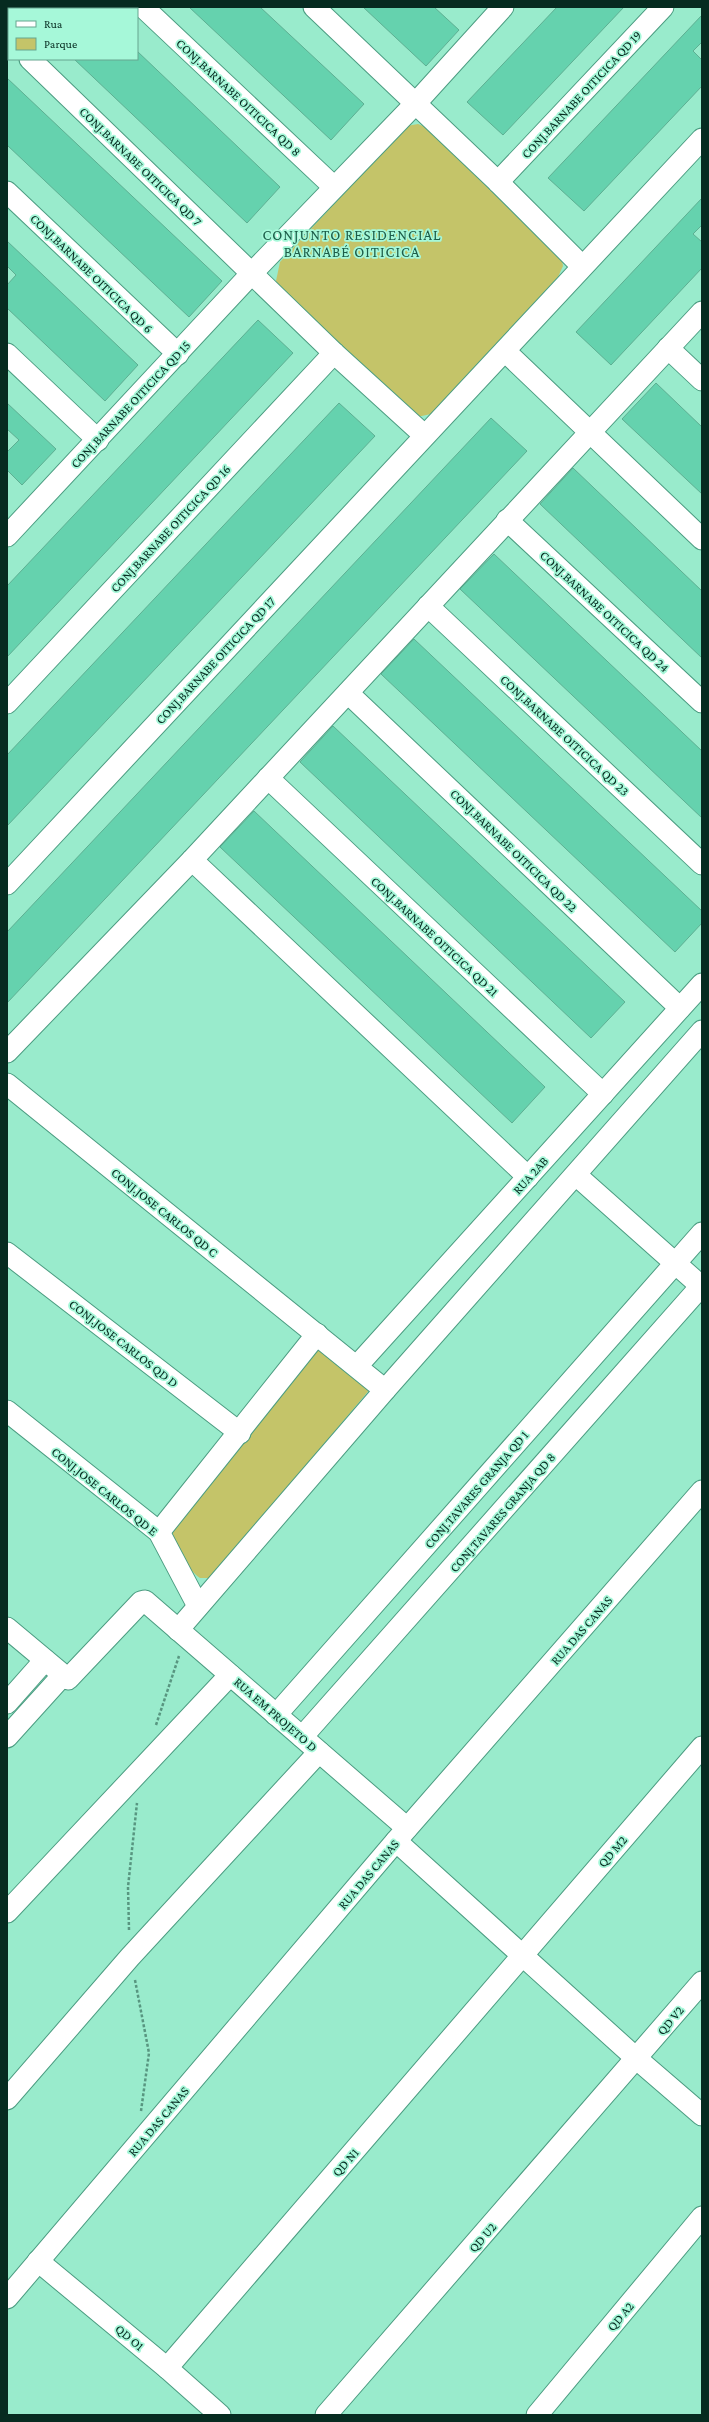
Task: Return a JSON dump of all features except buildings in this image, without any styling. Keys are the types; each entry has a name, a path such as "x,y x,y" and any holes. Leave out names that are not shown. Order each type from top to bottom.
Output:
{"street":[{"name":"CONJ.BARNABE OITICICA QD 8","path":"143,7 334,187"},
{"path":"314,7 498,182 582,266"},
{"name":"CONJ.BARNABE OITICICA QD 19","path":"498,182 663,7"},
{"name":"CONJ.BARNABE OITICICA QD 15","path":"9,529 98,440 253,272 416,104 493,10"},
{"name":"CONJ.BARNABE OITICICA QD 7","path":"31,60 253,272 334,353 424,435"},
{"name":"CONJ.BARNABE OITICICA QD 17","path":"7,884 424,435 505,351 582,266 702,139"},
{"name":"CONJ.BARNABE OITICICA QD 6","path":"7,192 178,354"},
{"path":"7,1052 192,860 702,312"},
{"path":"668,348 702,380"},
{"path":"505,351 702,539"},
{"name":"CONJ.BARNABE OITICICA QD 16","path":"7,703 334,353"},
{"path":"7,354 98,440"},
{"name":"CONJ.BARNABE OITICICA QD 24","path":"507,520 702,702"},
{"name":"CONJ.BARNABE OITICICA QD 23","path":"428,606 702,864"},
{"name":"CONJ.BARNABE OITICICA QD 22","path":"348,692 680,1008"},
{"name":"CONJ.BARNABE OITICICA QD 21","path":"268,778 603,1094"},
{"path":"192,860 528,1177"},
{"name":"RUA 2AB","path":"357,1366 702,984"},
{"path":"182,1633 198,1606 385,1390 702,1031"},
{"name":"CONJ.JOSE CARLOS QD C","path":"9,1090 317,1334 385,1390"},
{"path":"576,1175 702,1286"},
{"name":"CONJ.TAVARES GRANJA QD 1","path":"276,1715 702,1233"},
{"name":"CONJ.JOSE CARLOS QD D","path":"7,1253 240,1433"},
{"name":"CONJ.TAVARES GRANJA QD 8","path":"302,1737 702,1286"},
{"path":"159,1532 240,1433 317,1334"},
{"name":"CONJ.JOSE CARLOS QD E","path":"7,1411 159,1532 198,1606"},
{"name":"RUA DAS CANAS","path":"7,2298 402,1834 702,1490"},
{"name":"RUA EM PROJETO D","path":"62,1675 68,1678 141,1602 145,1601 319,1752 523,1956 637,2059 702,2114"},
{"path":"7,1628 62,1675 7,1737"},
{"path":"7,1703 44,1660"},
{"path":"7,1912 230,1675"},
{"name":"QD M2","path":"523,1956 702,1747"},
{"path":"7,2099 130,1957 319,1752"},
{"name":"QD N1","path":"167,2368 523,1956"},
{"name":"QD V2","path":"637,2059 702,1982"},
{"name":"QD U2","path":"326,2415 637,2059"},
{"name":"QD A2","path":"537,2415 702,2217"},
{"name":"QD O1","path":"38,2261 167,2368 220,2415"}],"path":[{"path":"153,1732 182,1633"},
{"path":"137,1801 128,1887 130,1957 149,2053 140,2115"}],"green space":[{"path":"418,124 428,128 561,254 563,266 558,277 431,414 417,417 279,290 276,281 280,262 407,126"},
{"path":"320,1345 371,1388 211,1578 200,1578 190,1569 181,1556 173,1536 173,1530"}],"district":[{"name":"CONJUNTO RESIDENCIAL BARNABÉ OITICICA","path":"352,244"}]}
